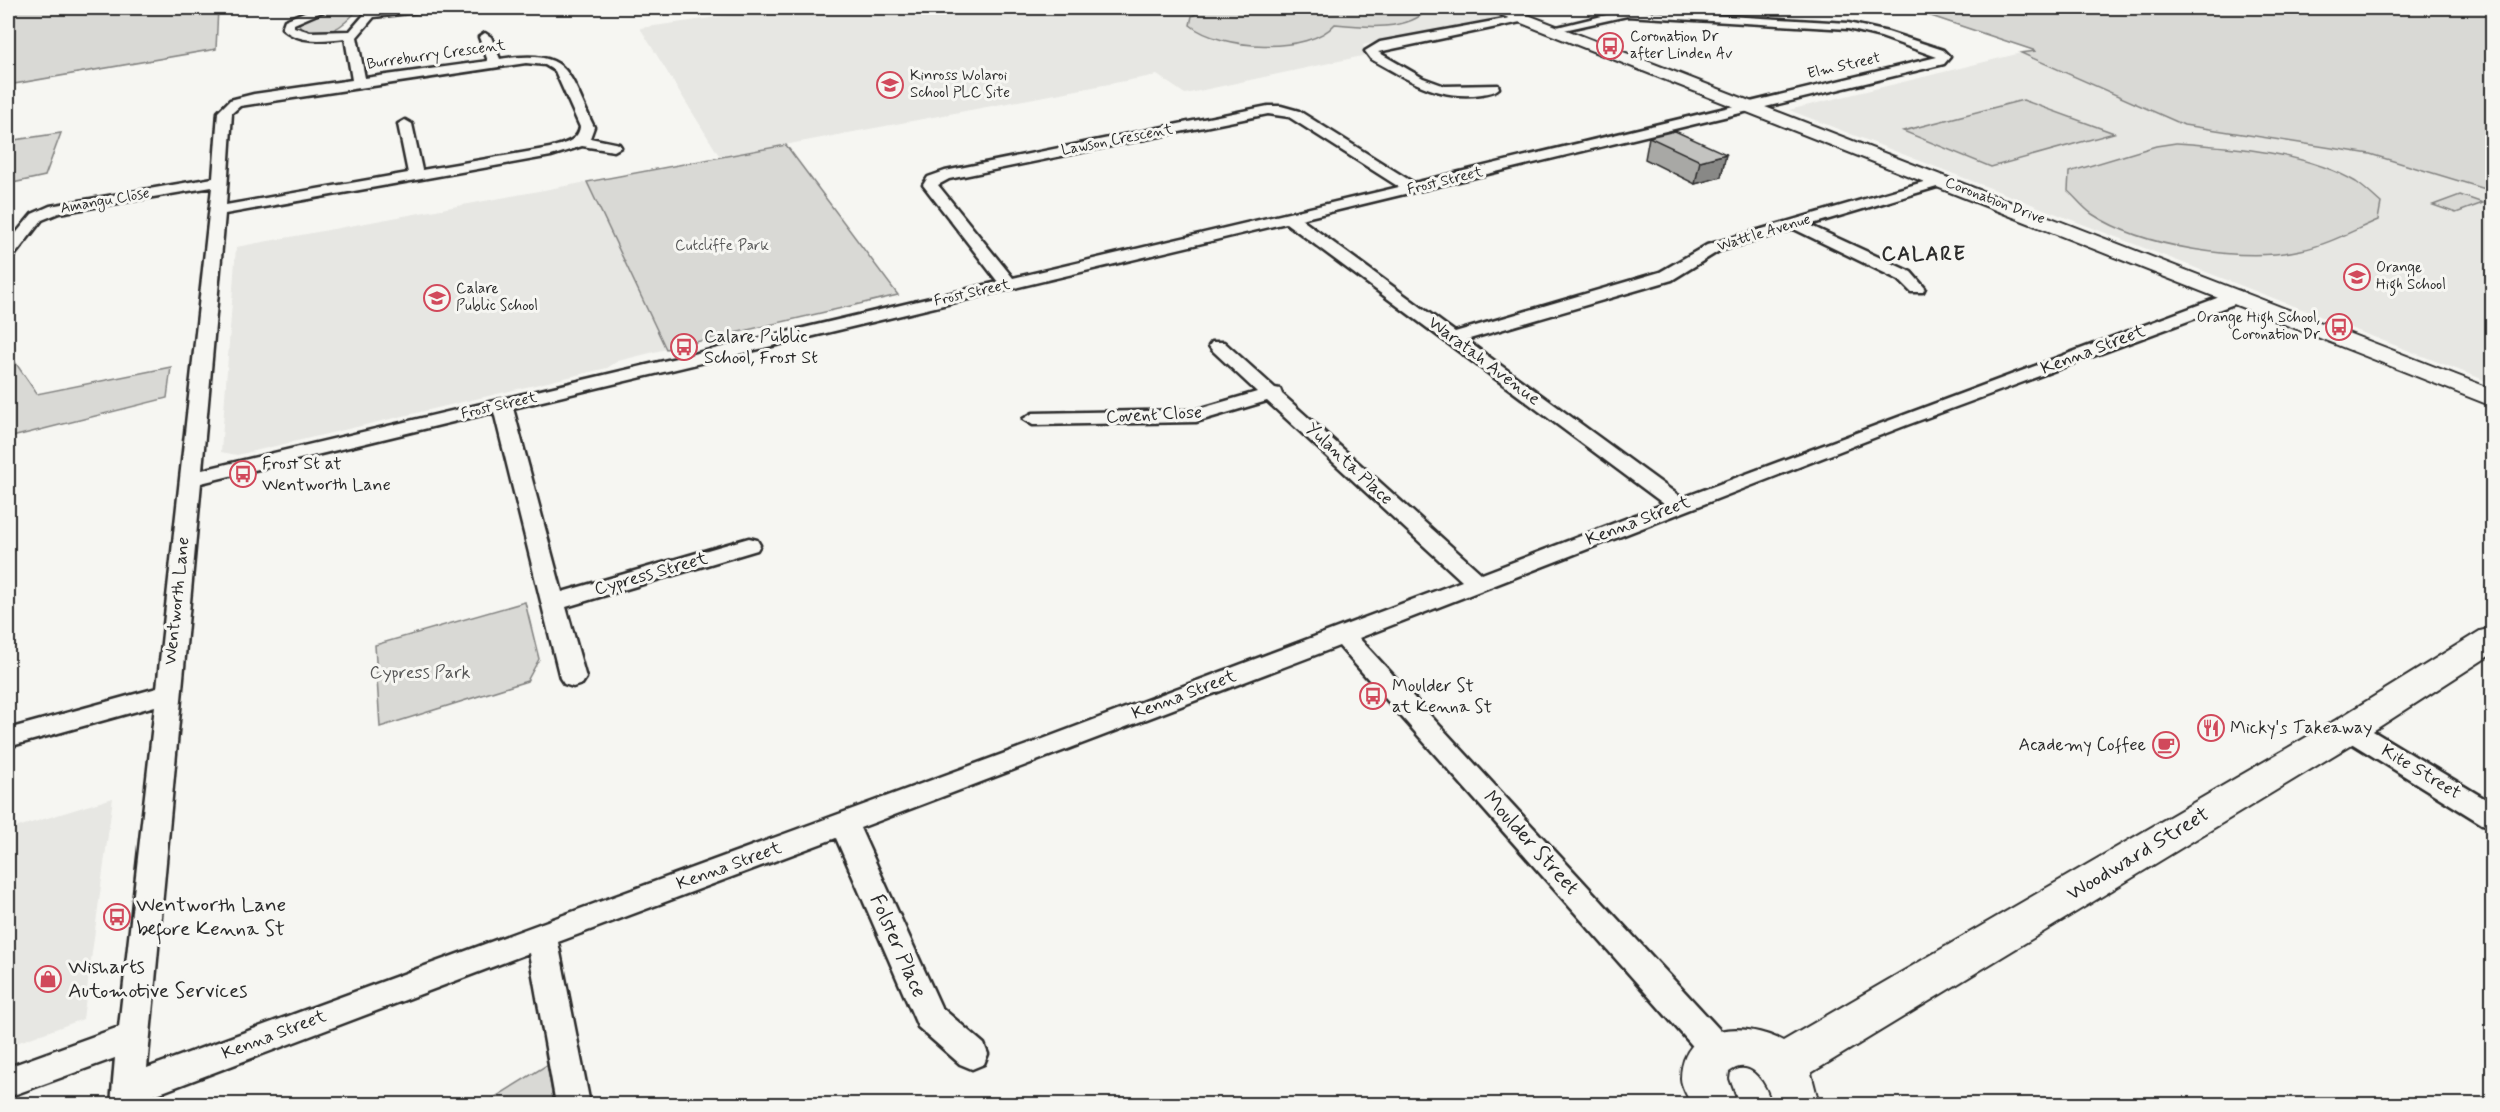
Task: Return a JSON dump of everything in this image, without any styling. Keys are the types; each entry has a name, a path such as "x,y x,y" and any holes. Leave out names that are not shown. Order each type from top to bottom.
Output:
{"main road":[{"name":"Coronation Drive","path":"1497,8 2493,398"},
{"name":"Woodward Street","path":"1789,1085 2493,639"},
{"path":"1714,1104 1705,1087 1704,1068 1709,1059 1718,1051 1742,1046 1770,1056 1789,1085"}],"street":[{"path":"325,8 295,18 289,22 288,28 314,36 352,34 374,11 427,8"},
{"path":"1555,30 1612,17 1671,14"},
{"name":"Elm Street","path":"1671,14 1884,34 1939,53 1944,57 1940,61 1752,106"},
{"path":"1493,88 1470,93 1444,92 1375,56 1371,51 1380,46 1526,18"},
{"path":"352,34 359,83"},
{"path":"485,37 495,62"},
{"name":"Burreburry Crescent","path":"235,103 495,62 533,60 557,66 587,127 586,134 580,141"},
{"name":"Wentworth Lane","path":"127,1097 166,694 218,211 225,112 235,103"},
{"name":"Frost Street","path":"190,479 1413,189 1752,106"},
{"name":"Lawson Crescent","path":"1009,284 930,185 933,180 945,175 1268,110 1281,110 1294,114 1413,189"},
{"path":"405,124 416,176"},
{"path":"218,211 551,152 580,141 614,147"},
{"name":"Amangu Close","path":"8,253 37,217 55,209 220,181"},
{"name":"Wattle Avenue","path":"1453,338 1666,276 1713,248 1942,181"},
{"name":"Waratah Avenue","path":"1289,218 1678,505"},
{"path":"1796,224 1905,276 1917,288"},
{"name":"Kenna Street","path":"127,1097 541,935 844,824 1343,636 1678,505 2239,297"},
{"name":"Yulanta Place","path":"1218,346 1273,393 1478,583"},
{"name":"Covent Close","path":"1033,419 1196,416 1273,393"},
{"path":"502,405 573,678"},
{"name":"Cypress Street","path":"553,603 749,545"},
{"name":"Moulder Street","path":"1343,636 1718,1051"},
{"path":"8,738 166,694"},
{"name":"Kite Street","path":"2349,729 2493,816"},
{"name":"Folster Place","path":"844,824 929,1017 972,1054"},
{"path":"541,935 573,1104"},
{"path":"8,1082 132,1037"}],"shaded area":[{"name":"Kinross Wolaroi School PLC Site","path":"781,8 1475,8 1503,18 1363,45 1367,55 1185,94 1157,75 720,157 640,28"},
{"name":"Orange High School","path":"2021,53 2184,125 2370,154 2492,191 2492,383 1789,110"},
{"name":"Calare Public School","path":"587,182 666,349 618,361 607,368 237,455 221,452 236,247"},
{"path":"113,798 83,1019 8,1046 8,830"}],"green space":[{"path":"8,8 218,8 216,49 8,85"},
{"path":"339,8 358,10 339,27 327,32 311,31 301,28 299,24 312,15"},
{"path":"1205,8 1429,8 1420,16 1398,24 1372,27 1335,24 1323,34 1306,41 1264,46 1222,40 1190,25 1192,16"},
{"path":"1907,8 2492,8 2492,191 2370,154 2184,125 2021,53 2036,51"},
{"path":"2023,100 2114,133 1991,167 1903,131"},
{"path":"61,133 45,176 8,184 8,141"},
{"path":"2176,143 2269,153 2315,164 2336,172 2356,182 2381,203 2378,220 2311,248 2277,254 2223,253 2165,243 2113,226 2089,212 2068,191 2069,172 2156,146"},
{"name":"Cutcliffe Park","path":"786,145 898,295 666,349 587,182"},
{"path":"2460,195 2483,203 2456,213 2433,205"},
{"path":"8,352 37,394 171,367 167,398 8,438"},
{"name":"Cypress Park","path":"525,602 539,659 527,681 380,727 375,645"},
{"path":"547,1065 554,1104 484,1104"}],"building":[{"path":"1675,131 1726,154 1700,161 1649,137"}],"place":[{"name":"Coronation Dr after Linden Av","path":"1610,46"},
{"name":"Kinross Wolaroi School PLC Site","path":"890,85"},
{"name":"Orange High School","path":"2357,277"},
{"name":"Calare Public School","path":"437,298"},
{"name":"Orange High School, Coronation Dr","path":"2339,327"},
{"name":"Calare Public School, Frost St","path":"684,347"},
{"name":"Frost St at Wentworth Lane","path":"243,474"},
{"name":"Moulder St at Kenna St","path":"1373,696"},
{"name":"Micky's Takeaway","path":"2211,728"},
{"name":"Academy Coffee","path":"2166,745"},
{"name":"Wentworth Lane before Kenna St","path":"117,917"},
{"name":"Wisharts Automotive Services","path":"48,979"}],"district":[{"name":"CALARE","path":"1924,254"}]}
